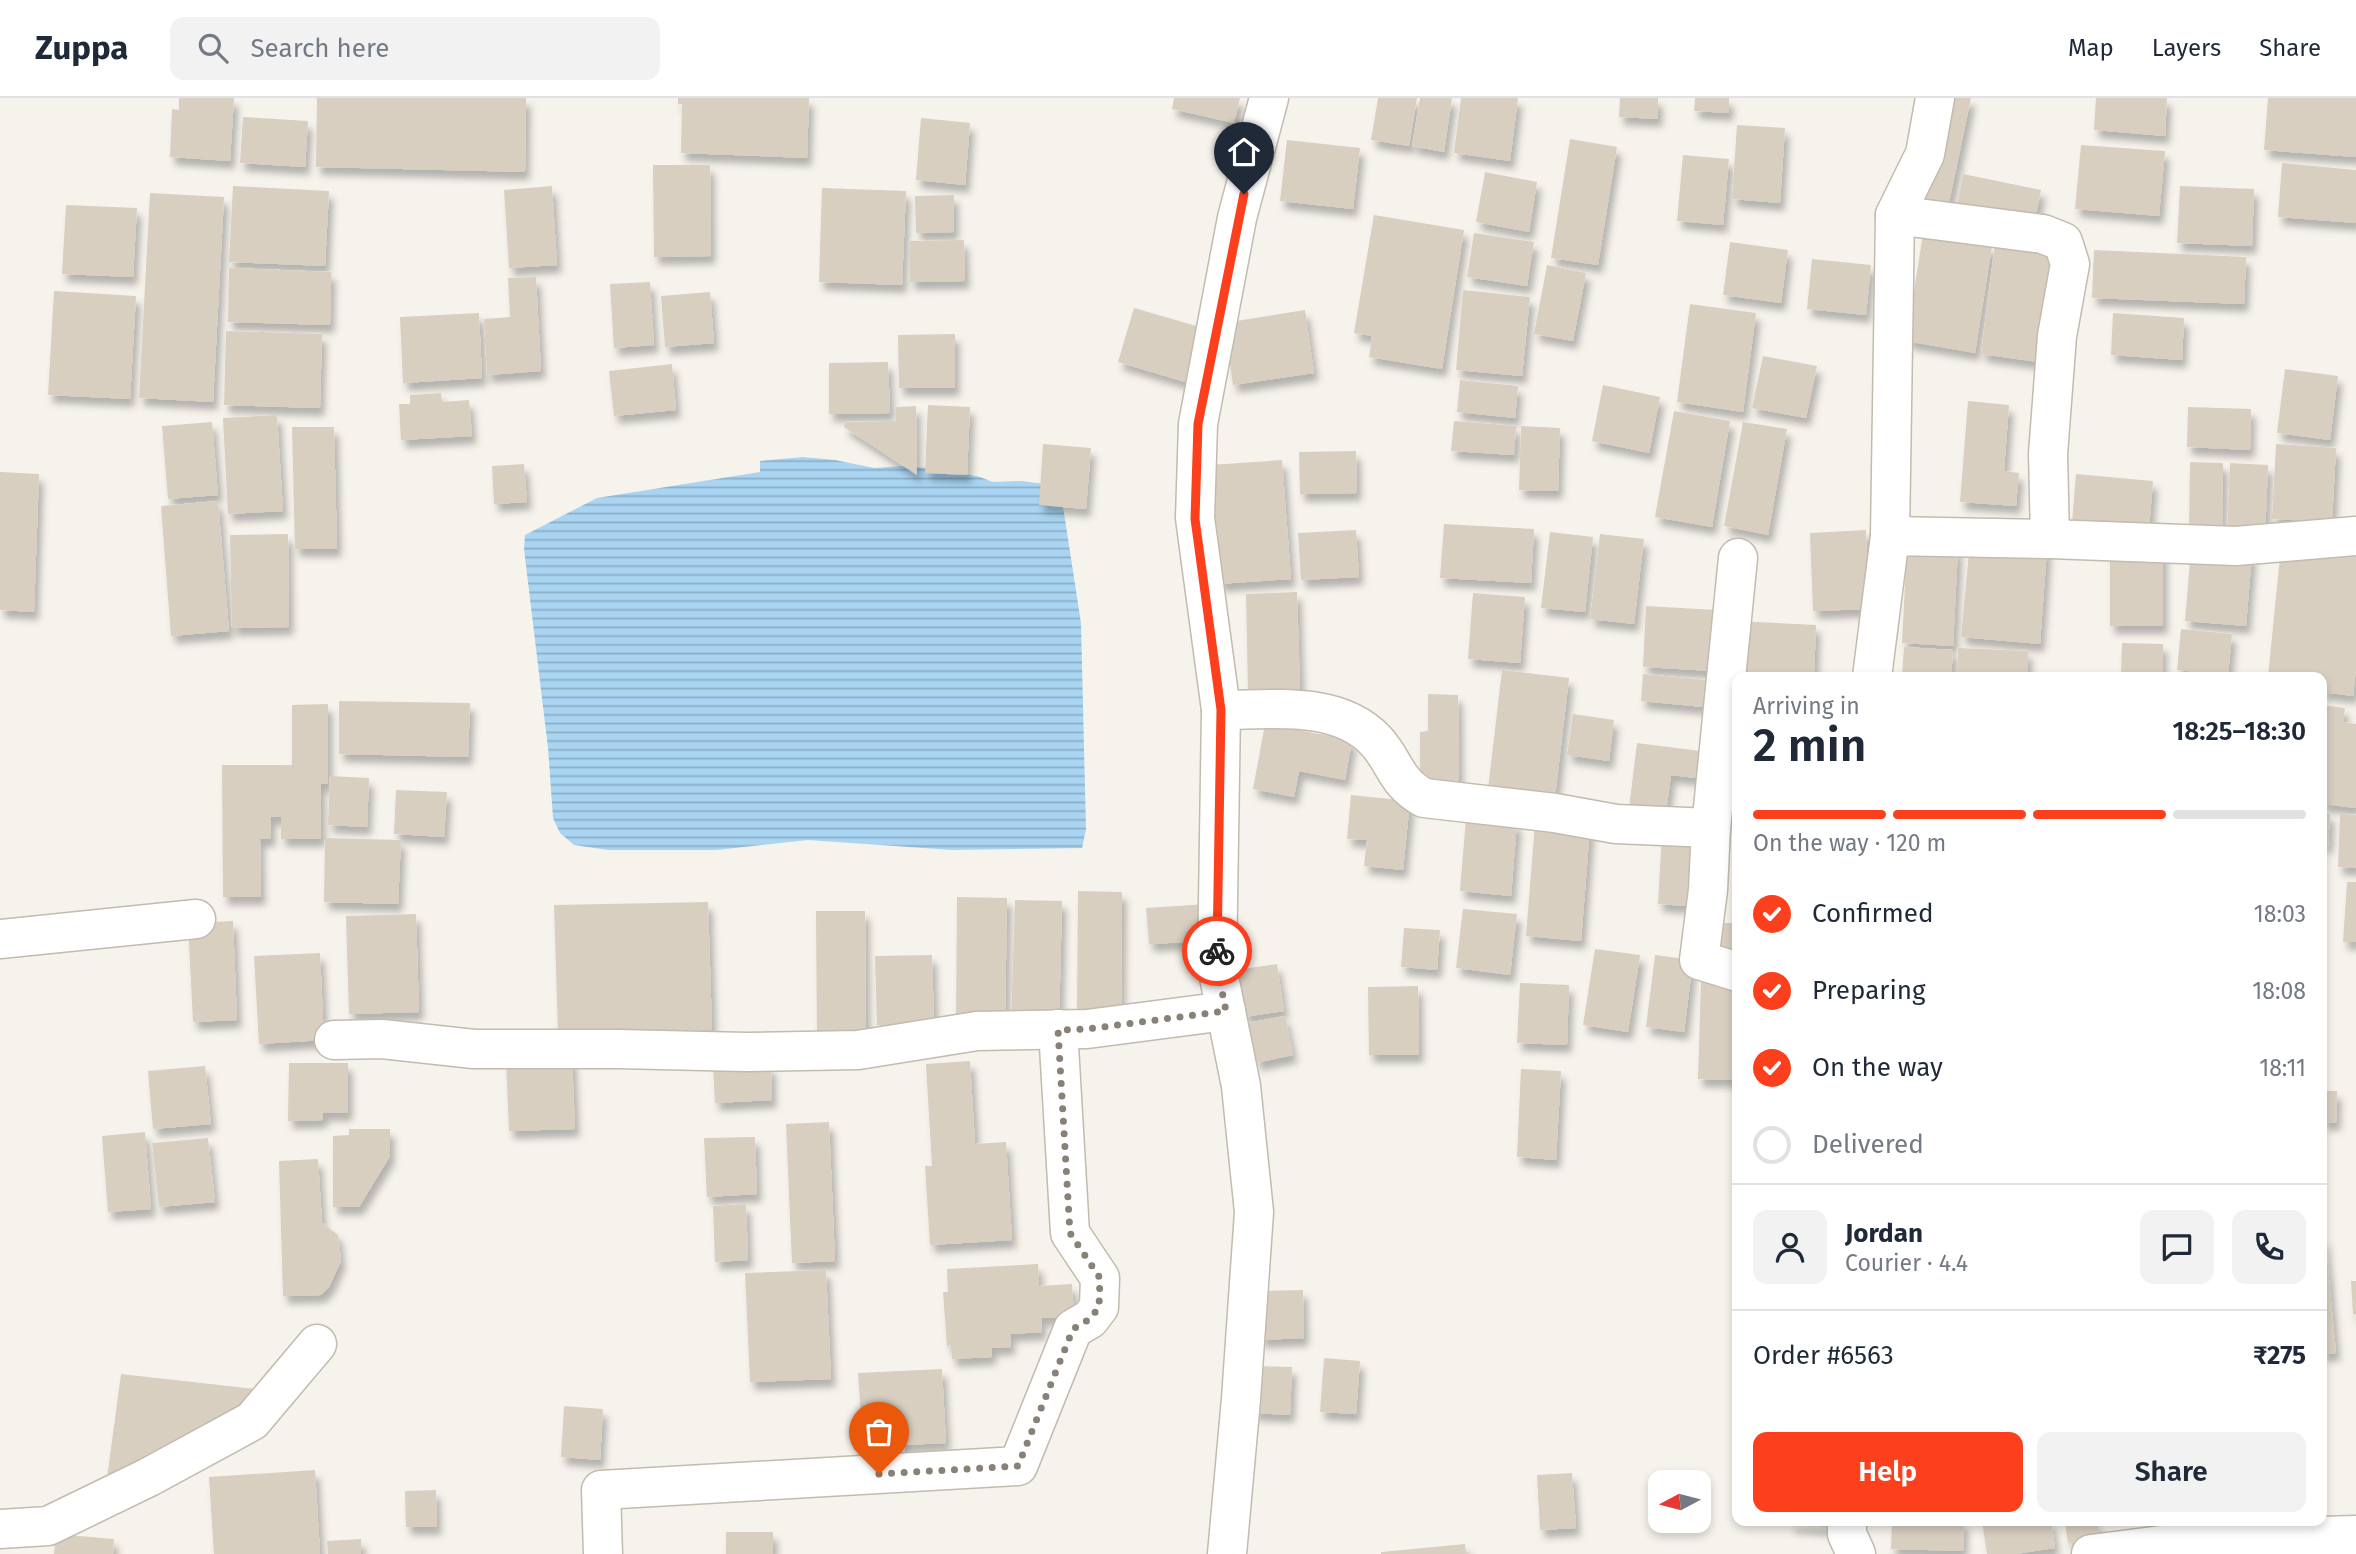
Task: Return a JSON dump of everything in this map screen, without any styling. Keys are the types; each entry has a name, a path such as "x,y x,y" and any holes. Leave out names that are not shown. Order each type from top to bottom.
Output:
{"street":[{"path":"1227,1554 1254,1212 1241,1086 1217,967 1221,710 1195,519 1198,424 1237,218 1269,98"},
{"path":"1873,672 1890,536 1895,215 1925,154 1935,98"},
{"path":"1895,215 2043,234 2063,242 2070,264 2057,336 2049,441 2050,540"},
{"path":"1890,536 2236,546 2356,536"},
{"path":"1732,970 1699,960 1708,890 1711,828 1738,558"},
{"path":"1221,710 1312,710 1357,724 1377,742 1407,789 1424,798 1555,813 1616,824 1711,828"},
{"path":"0,939 196,919"},
{"path":"334,1040 382,1039 474,1049 618,1048 759,1052 858,1050 977,1031 1087,1029 1226,1011"},
{"path":"603,1554 601,1490 1018,1466 1073,1329 1090,1319 1099,1307 1100,1278 1070,1233 1058,1030"},
{"path":"0,1529 48,1525 149,1478 252,1421 317,1344"},
{"path":"1847,1526 1847,1534 1856,1554"},
{"path":"2091,1554 2209,1539 2356,1535"}],"water":[{"path":"803,457 874,468 903,466 947,470 993,482 1045,484 1062,500 1081,623 1086,829 1082,848 952,850 808,840 717,850 608,850 574,845 560,833 553,818 548,748 524,549 525,535 597,498 760,472 760,461"}],"building":[{"path":"179,98 234,98 230,161 170,157 172,109 179,110"},
{"path":"317,98 526,98 525,172 316,167"},
{"path":"678,98 809,98 807,158 681,153 682,104 678,104"},
{"path":"1174,98 1240,98 1234,123 1172,109"},
{"path":"1378,98 1417,98 1409,146 1371,140"},
{"path":"1420,98 1452,98 1444,152 1412,146"},
{"path":"1461,98 1518,98 1510,161 1454,153"},
{"path":"1620,98 1658,98 1658,119 1619,117"},
{"path":"1695,98 1729,98 1729,113 1694,111"},
{"path":"1941,98 1971,98 1949,203 1920,197"},
{"path":"2096,98 2167,98 2165,136 2094,130"},
{"path":"2268,98 2356,98 2356,157 2264,150"},
{"path":"243,117 308,121 305,167 240,163"},
{"path":"921,118 970,123 965,185 916,180"},
{"path":"1737,125 1785,128 1780,203 1732,199"},
{"path":"1570,139 1617,147 1598,265 1551,258"},
{"path":"1287,140 1360,148 1353,209 1280,201"},
{"path":"2081,145 2165,151 2159,216 2075,209"},
{"path":"1683,155 1729,159 1723,225 1677,221"},
{"path":"2282,163 2356,170 2356,223 2278,217"},
{"path":"653,165 710,165 711,256 654,257"},
{"path":"1485,172 1537,182 1529,232 1476,222"},
{"path":"1963,174 2041,190 2035,221 1957,205"},
{"path":"233,186 329,191 325,266 229,262"},
{"path":"552,186 557,265 509,268 504,190"},
{"path":"2180,186 2254,189 2252,246 2177,243"},
{"path":"822,188 906,191 902,285 819,282"},
{"path":"150,193 224,197 213,402 139,398"},
{"path":"954,195 954,232 916,233 915,196"},
{"path":"66,205 137,208 133,277 62,274"},
{"path":"1374,215 1464,230 1442,369 1369,357 1372,336 1354,333"},
{"path":"1474,233 1534,242 1527,286 1467,277"},
{"path":"1923,234 1992,246 1975,353 1906,341"},
{"path":"964,240 965,281 910,282 910,241"},
{"path":"1730,242 1788,250 1781,303 1723,295"},
{"path":"1995,243 2053,251 2038,362 1981,354"},
{"path":"2094,250 2246,257 2244,304 2092,298"},
{"path":"1812,259 1871,265 1866,315 1807,309"},
{"path":"1547,265 1586,273 1573,341 1534,334"},
{"path":"229,268 331,272 330,325 228,322"},
{"path":"536,277 541,371 487,375 484,319 510,317 508,278"},
{"path":"650,282 654,345 614,348 610,284"},
{"path":"1463,290 1530,297 1522,376 1456,370"},
{"path":"54,291 136,296 130,399 48,395"},
{"path":"710,292 714,343 665,347 661,296"},
{"path":"1690,304 1756,313 1743,412 1677,402"},
{"path":"1134,308 1200,327 1185,382 1118,362"},
{"path":"1305,310 1314,373 1233,385 1224,323"},
{"path":"479,313 482,378 403,383 400,317"},
{"path":"2113,313 2184,318 2182,360 2111,355"},
{"path":"226,331 322,334 320,408 224,405"},
{"path":"955,334 955,388 899,388 898,335"},
{"path":"1763,356 1817,366 1806,418 1752,408"},
{"path":"888,362 890,413 829,414 829,363"},
{"path":"672,364 676,410 614,416 609,371"},
{"path":"2285,369 2338,376 2330,440 2277,433"},
{"path":"1460,380 1518,386 1515,418 1457,412"},
{"path":"1603,385 1660,397 1649,453 1592,441"},
{"path":"441,393 442,402 469,400 472,436 401,440 399,404 410,404 410,395"},
{"path":"1968,401 2009,405 2004,471 2019,473 2016,506 1960,502"},
{"path":"928,405 970,407 967,475 925,473"},
{"path":"916,406 917,475 844,427 845,422 896,421 896,407"},
{"path":"2188,407 2251,409 2250,450 2187,447"},
{"path":"1674,411 1730,421 1712,527 1655,517"},
{"path":"277,415 283,511 228,514 223,418"},
{"path":"1454,421 1516,426 1514,455 1451,451"},
{"path":"212,422 218,495 168,499 162,426"},
{"path":"1743,422 1787,429 1768,535 1724,526"},
{"path":"1521,426 1560,428 1558,491 1519,490"},
{"path":"292,427 334,427 337,549 295,549"},
{"path":"1043,444 1091,448 1086,509 1039,505"},
{"path":"2276,444 2336,448 2332,522 2272,519"},
{"path":"1356,451 1357,493 1300,494 1299,452"},
{"path":"1282,460 1291,579 1218,584 1210,465"},
{"path":"2190,462 2223,463 2222,532 2189,532"},
{"path":"2230,463 2268,465 2265,536 2227,535"},
{"path":"524,464 527,502 494,504 492,466"},
{"path":"0,472 39,474 34,612 0,610"},
{"path":"2076,474 2153,481 2149,529 2072,523"},
{"path":"218,501 229,631 171,636 161,506"},
{"path":"1444,524 1534,529 1531,583 1440,578"},
{"path":"1356,530 1359,577 1301,580 1298,533"},
{"path":"1866,530 1869,609 1813,611 1810,533"},
{"path":"1550,532 1593,537 1585,612 1541,608"},
{"path":"288,534 289,627 232,628 230,535"},
{"path":"1600,534 1644,539 1634,624 1590,619"},
{"path":"1970,542 2047,548 2040,644 1961,637"},
{"path":"1907,545 1958,548 1953,646 1902,643"},
{"path":"2110,547 2163,547 2163,626 2110,626"},
{"path":"2281,547 2356,555 2356,667 2353,696 2327,693 2327,672 2268,672"},
{"path":"2191,549 2252,554 2246,626 2185,621"},
{"path":"1297,592 1300,689 1248,691 1246,594"},
{"path":"1473,593 1525,597 1520,663 1468,659"},
{"path":"1646,606 1716,610 1713,671 1643,667"},
{"path":"1736,621 1816,625 1814,672 1738,672"},
{"path":"2181,629 2232,634 2228,672 2177,670"},
{"path":"2122,643 2163,644 2162,672 2121,672"},
{"path":"1904,647 1953,650 1951,672 1902,672"},
{"path":"1958,648 2028,651 2027,672 1957,672"},
{"path":"1502,670 1569,678 1555,797 1488,789"},
{"path":"1643,674 1717,681 1714,708 1641,701"},
{"path":"1428,694 1458,695 1459,792 1420,792 1420,732 1428,731"},
{"path":"339,701 470,703 468,757 339,754"},
{"path":"328,704 328,784 321,784 321,839 281,839 281,817 271,817 271,839 260,839 261,897 223,897 222,765 292,765 292,705"},
{"path":"2327,706 2345,708 2343,722 2356,724 2356,808 2327,805"},
{"path":"1573,714 1614,720 1609,761 1567,755"},
{"path":"1265,724 1352,740 1345,780 1299,771 1294,797 1253,789"},
{"path":"1637,743 1708,752 1704,779 1671,775 1665,820 1628,816"},
{"path":"330,776 369,778 367,827 328,825"},
{"path":"396,790 447,792 444,837 394,834"},
{"path":"1351,795 1410,801 1403,870 1364,866 1367,840 1347,839"},
{"path":"2327,814 2330,814 2327,846"},
{"path":"2340,814 2356,815 2356,868 2338,867"},
{"path":"1466,818 1517,822 1511,896 1460,891"},
{"path":"1535,823 1590,828 1581,941 1526,936"},
{"path":"1662,833 1704,836 1700,907 1658,904"},
{"path":"325,838 401,840 398,904 324,902"},
{"path":"2347,882 2356,882 2356,942 2343,942"},
{"path":"1078,891 1122,892 1121,1017 1077,1017"},
{"path":"957,897 1007,898 1005,1025 956,1024"},
{"path":"1015,900 1062,901 1059,1025 1011,1023"},
{"path":"708,902 712,1030 558,1033 554,905"},
{"path":"1207,904 1209,941 1149,944 1146,908"},
{"path":"1463,909 1517,914 1510,975 1456,968"},
{"path":"816,911 865,911 866,1040 817,1041"},
{"path":"416,914 419,1012 349,1014 346,916"},
{"path":"233,921 237,1020 193,1022 188,923"},
{"path":"1719,923 1732,923 1732,964 1717,963"},
{"path":"1404,928 1440,930 1437,970 1401,967"},
{"path":"1595,949 1640,955 1628,1032 1583,1025"},
{"path":"320,953 324,1040 259,1044 254,956"},
{"path":"932,955 934,1024 877,1025 875,956"},
{"path":"1655,955 1693,960 1684,1032 1646,1027"},
{"path":"1277,964 1284,1011 1244,1017 1236,970"},
{"path":"1701,982 1732,983 1732,1080 1698,1079"},
{"path":"1520,983 1569,985 1567,1045 1517,1043"},
{"path":"1418,986 1419,1055 1369,1055 1368,987"},
{"path":"1285,1016 1293,1055 1256,1063 1248,1023"},
{"path":"572,1057 575,1129 509,1131 506,1060"},
{"path":"970,1061 975,1144 1006,1142 1012,1240 930,1245 925,1166 932,1166 926,1064"},
{"path":"289,1063 348,1063 348,1113 323,1113 323,1120 288,1121"},
{"path":"771,1065 772,1100 715,1103 713,1067"},
{"path":"205,1066 211,1124 153,1129 148,1071"},
{"path":"1521,1069 1561,1071 1556,1160 1517,1157"},
{"path":"2327,1091 2337,1091 2336,1123 2327,1122"},
{"path":"829,1122 835,1261 792,1263 786,1124"},
{"path":"349,1129 390,1129 390,1156 359,1207 333,1207 333,1136 349,1135"},
{"path":"145,1132 151,1209 108,1212 102,1136"},
{"path":"755,1137 757,1194 707,1197 704,1138"},
{"path":"208,1138 215,1202 159,1207 152,1143"},
{"path":"318,1159 322,1223 338,1235 341,1261 329,1287 321,1295 283,1296 279,1161"},
{"path":"746,1204 748,1260 715,1262 713,1206"},
{"path":"2327,1259 2336,1353 2327,1354"},
{"path":"1038,1264 1039,1286 1072,1284 1074,1316 1041,1318 1042,1332 1010,1334 1011,1347 991,1348 992,1357 952,1359 951,1345 947,1346 943,1292 948,1292 947,1269"},
{"path":"826,1270 831,1379 750,1382 745,1273"},
{"path":"2351,1281 2356,1281 2356,1314 2353,1314"},
{"path":"1303,1290 1304,1338 1260,1340 1258,1291"},
{"path":"1324,1358 1360,1361 1356,1414 1320,1412"},
{"path":"1254,1366 1292,1367 1290,1415 1252,1413"},
{"path":"942,1369 946,1443 904,1445 905,1457 873,1459 873,1445 863,1445 858,1373"},
{"path":"121,1374 264,1390 107,1478"},
{"path":"564,1406 603,1409 600,1460 561,1457"},
{"path":"315,1470 320,1554 214,1554 209,1477"},
{"path":"1572,1473 1576,1528 1540,1530 1537,1475"},
{"path":"436,1490 437,1527 406,1527 405,1491"},
{"path":"1802,1526 1839,1526 1839,1529"},
{"path":"1892,1526 1964,1526 1963,1551 1891,1549"},
{"path":"1983,1526 2052,1526 2055,1548 2015,1554 1987,1554"},
{"path":"2066,1526 2098,1526 2100,1539 2068,1543"},
{"path":"726,1532 773,1532 773,1554 726,1554"},
{"path":"56,1534 114,1539 113,1554 54,1554"},
{"path":"361,1539 361,1554 328,1554 327,1541"},
{"path":"1465,1544 1466,1554 1381,1554 1381,1552"}],"way so far":[{"path":"879,1474 1018,1466 1073,1329 1090,1319 1099,1307 1100,1278 1070,1233 1058,1030 1087,1029 1226,1011 1217,967 1217,951"}],"route":[{"path":"1217,951 1221,710 1195,519 1198,424 1237,218 1244,194"}]}
